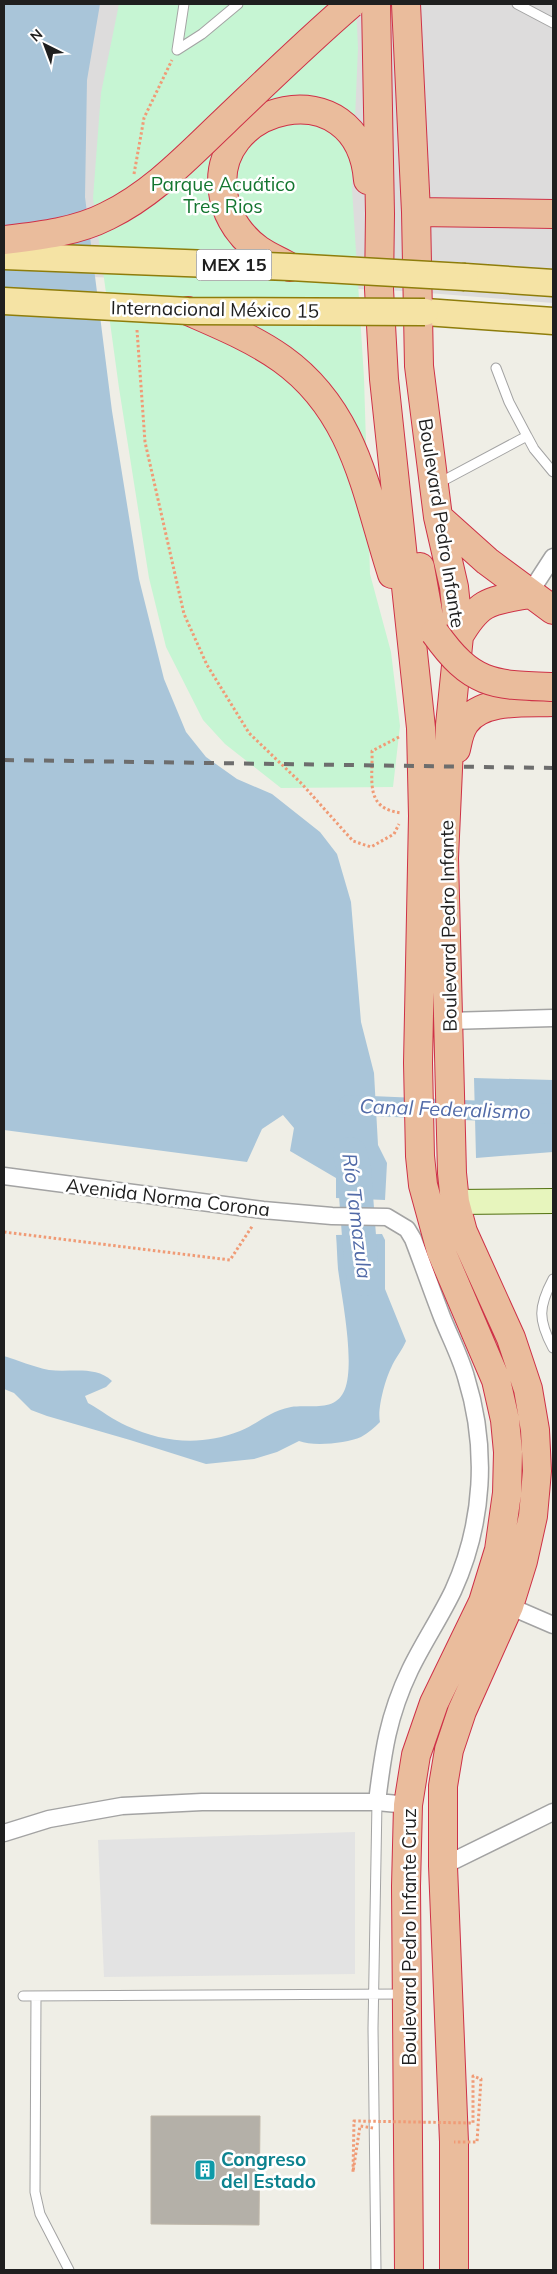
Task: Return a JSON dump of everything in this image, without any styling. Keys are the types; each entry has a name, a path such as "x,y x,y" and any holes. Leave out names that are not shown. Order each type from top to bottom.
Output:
{"highway":[{"path":"4,240 72,229 106,217 124,208 182,163 299,50 351,4"},
{"name":"Boulevard Pedro Infante","path":"376,4 380,214 379,289 385,326 387,417 420,728 423,816 418,1063 420,1156"},
{"name":"Boulevard Pedro Infante","path":"406,4 416,212 419,366 438,517 454,587 447,635 450,725 444,858 453,1162"},
{"path":"290,267 260,251 248,240 230,216 222,190 222,177 224,163 243,132 265,117 294,109 309,110 337,120 350,130 357,140 365,159 379,289"},
{"path":"416,212 553,214"},
{"path":"188,311 264,348 303,376 324,397 347,436 358,463 409,626"},
{"path":"385,326 397,354 424,595 447,635 453,658 479,677 496,683 553,687"},
{"path":"438,517 487,561 553,610"},
{"path":"447,635 488,602 530,594"},
{"path":"444,858 450,813 452,773 460,734 464,724 481,710 491,707 514,703 553,702"},
{"name":"Boulevard Pedro Infante Cruz","path":"409,2270 409,1994 406,1886 408,1805 416,1755 434,1703 483,1602 499,1550 507,1493 508,1452 505,1420 496,1380 441,1251 423,1185 420,1156"},
{"name":"Boulevard Pedro Infante Cruz","path":"453,1162 452,1173 455,1202 463,1232 511,1338 528,1389 535,1430 537,1471 533,1516 523,1562 509,1606 462,1711 449,1750 443,1786 443,1866 454,2142 454,2270"}],"main road":[{"name":"MEX 15","path":"4,256 290,267 553,283"},
{"name":"Internacional México 15","path":"4,301 188,311 425,312 553,321"},
{"path":"455,1202 553,1201"}],"street":[{"path":"530,594 553,557"},
{"path":"448,1020 553,1018"},
{"name":"Avenida Norma Corona","path":"4,1176 263,1210 332,1216 386,1217 406,1229 413,1239 466,1376 480,1447 481,1478 477,1516 465,1560 453,1591 410,1670 395,1704 385,1737 377,1802"},
{"path":"509,1606 553,1625"},
{"path":"4,1833 49,1819 122,1806 202,1802 377,1802 408,1805"},
{"path":"443,1866 553,1812"}],"lane":[{"path":"177,50 184,4"},
{"path":"177,50 202,34 238,4"},
{"path":"517,4 553,23"},
{"path":"496,368 509,402 534,449 553,472"},
{"path":"434,486 527,436"},
{"path":"553,1279 541,1308 544,1328 553,1348"},
{"path":"376,2270 373,2028 377,1802"},
{"path":"23,1996 409,1994"},
{"path":"36,1996 34,2192 40,2214 69,2270"}],"path":[{"path":"134,181 144,118 177,50"},
{"path":"137,324 145,442 184,614 207,665 249,732 353,841 371,847 394,834 405,814 382,809 376,802 373,790 372,751 420,728"},
{"path":"4,1232 230,1260 263,1210"},
{"path":"373,2128 360,2126 353,2172 354,2121 472,2123 473,2076 481,2078 477,2142 454,2142"}],"shaded area":[{"path":"4,4 553,4 553,303 403,291 4,273"},
{"path":"355,1832 355,1974 104,1977 98,1840"}],"green space":[{"name":"Parque Acuático Tres Rios","path":"119,4 356,4 358,48 352,188 364,378 370,574 391,652 400,726 393,787 281,788 225,744 203,720 166,647 149,578 119,388 93,198 101,93"}],"water":[{"path":"4,4 100,4 87,80 85,197 112,411 139,579 164,679 186,732 206,757 237,779 272,794 320,832 337,854 351,902 361,1022 374,1073 378,1145 387,1163 385,1200 336,1198 336,1178 290,1151 294,1128 283,1115 262,1129 247,1162 4,1130"},
{"path":"474,1078 553,1080 553,1152 476,1158"},
{"path":"382,1234 385,1240 385,1289 406,1341 386,1380 382,1395 380,1422 361,1437 330,1444 313,1444 299,1441 277,1452 254,1459 206,1464 47,1416 31,1410 14,1393 4,1389 4,1356 49,1370 90,1371 98,1373 112,1381 106,1387 85,1396 88,1403 117,1421 141,1432 169,1439 183,1440 212,1439 226,1436 247,1428 283,1409 298,1406 322,1406 335,1402 341,1397 345,1389 349,1363 336,1235"}],"building":[{"name":"Congreso del Estado","path":"151,2116 260,2116 259,2225 151,2224"}],"waterway":[{"name":"Canal Federalismo","path":"348,1105 553,1114"},
{"name":"Río Tamazula","path":"350,1154 354,1168 361,1263 364,1279"}],"railway":[{"path":"4,760 553,768"}],"place":[{"name":"Congreso del Estado","path":"205,2170"}]}
